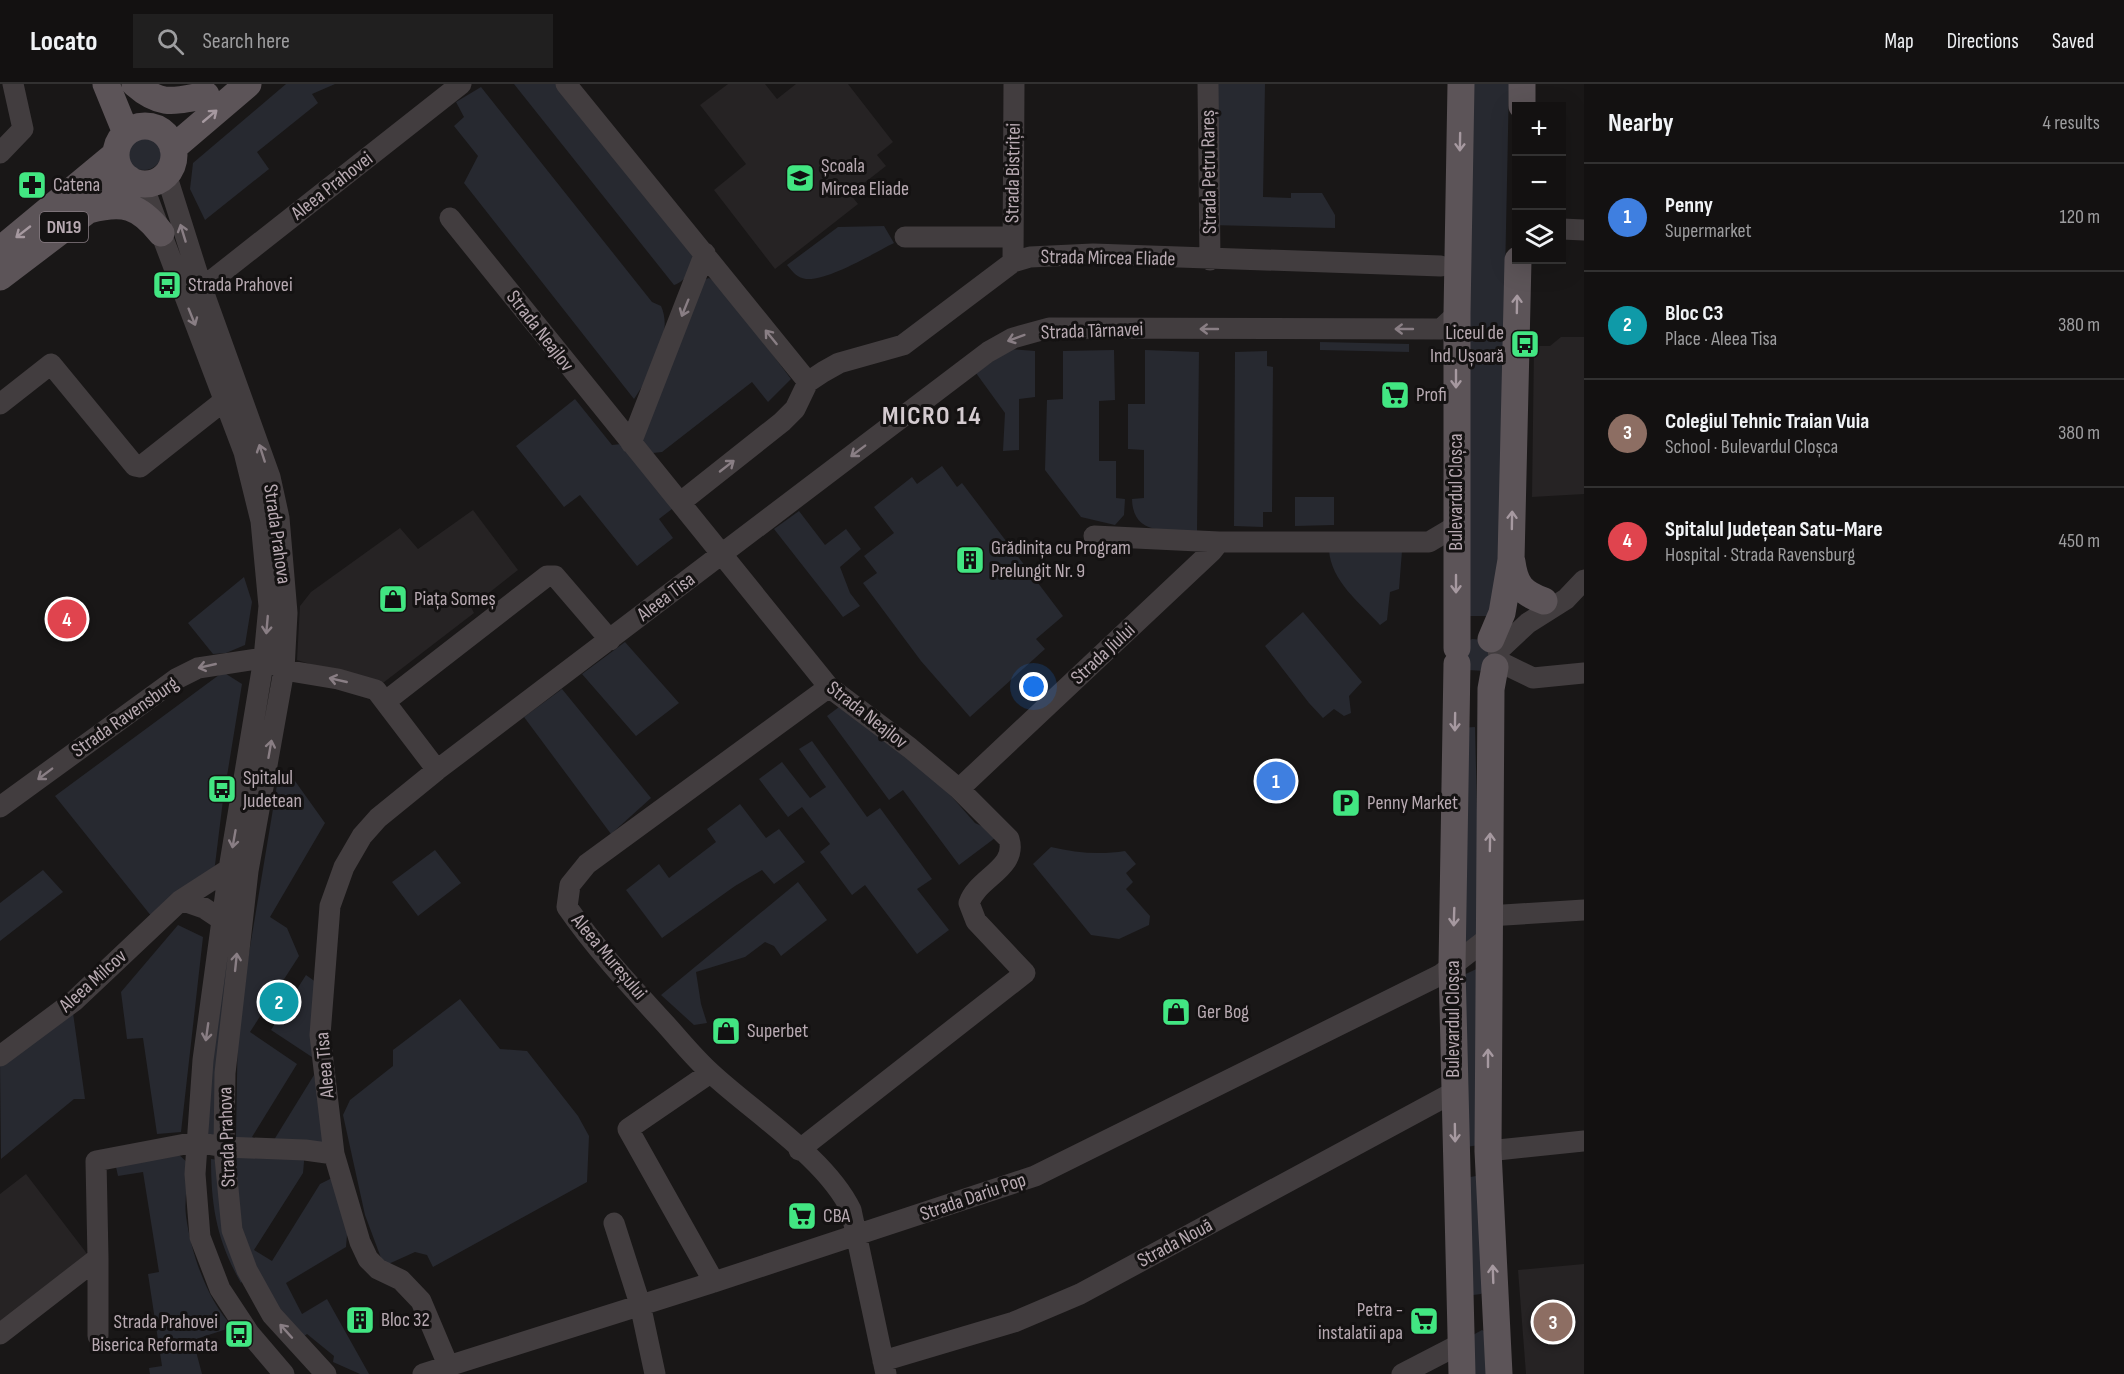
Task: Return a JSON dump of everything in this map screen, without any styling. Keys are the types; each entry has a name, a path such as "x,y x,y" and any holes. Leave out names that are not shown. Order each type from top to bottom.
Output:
{"main road":[{"path":"106,84 145,138 171,166 146,179 122,172 145,138 135,84"},
{"path":"135,84 149,96 165,101 214,90"},
{"name":"DN19","path":"145,138 248,84"},
{"name":"Bulevardul Cloșca","path":"1461,84 1456,314 1457,656 1452,967 1458,1313 1462,1374"},
{"path":"1522,84 1522,102"},
{"name":"DN19","path":"0,249 145,138 214,90"},
{"name":"DN19","path":"0,277 85,211 146,179"},
{"path":"85,211 108,205 133,208 144,214 161,233"},
{"name":"Bulevardul Cloșca","path":"1499,1374 1488,1151 1491,689 1511,560 1518,264"},
{"path":"1511,560 1514,579 1520,589 1555,600"},
{"path":"1475,634 1496,654 1483,676 1475,677 1467,675 1457,656 1467,636 1475,634"}],"street":[{"path":"0,153 23,129 13,84"},
{"name":"Aleea Prahovei","path":"202,288 461,84"},
{"path":"566,84 808,382 795,409 783,422 681,502"},
{"name":"Strada Bistriței","path":"1012,262 1014,84"},
{"name":"Strada Petru Rareș","path":"1208,84 1210,260"},
{"name":"Strada Prahova","path":"146,179 202,288 270,477 279,518 287,613 284,670 239,870 222,920 203,1060 195,1174 201,1236 220,1289 249,1333 284,1374"},
{"name":"Strada Prahova","path":"146,179 161,233 225,400 250,473 261,521 269,606 239,870 225,1073 224,1147 232,1230 247,1270 272,1315 326,1374"},
{"name":"Strada Neajlov","path":"450,218 829,687 910,748 959,789 1002,829 1012,848 1008,860 972,895 969,903 971,912 1025,973 799,1150"},
{"path":"1566,230 1584,230"},
{"path":"905,237 1012,237"},
{"path":"631,443 705,253"},
{"name":"Strada Mircea Eliade","path":"808,382 839,363 903,345 1012,262 1030,257 1093,254 1210,260 1441,266"},
{"name":"Strada Târnavei","path":"722,555 988,352 1013,338 1049,328 1441,329 1456,314"},
{"path":"0,404 51,364 135,466 140,467 225,400"},
{"path":"1094,536 1219,542 1429,542 1456,526"},
{"name":"Strada Jiului","path":"959,789 1219,542"},
{"name":"Aleea Tisa","path":"448,1365 421,1301 401,1280 378,1269 368,1259 360,1242 334,1154 320,1035 330,906 344,867 363,836 378,818 437,770 722,555"},
{"path":"386,701 547,576 555,576 610,640"},
{"path":"1584,580 1555,600 1516,608 1496,654 1533,678 1584,673"},
{"path":"264,658 284,670 338,679 376,690 437,770"},
{"name":"Strada Ravensburg","path":"0,807 176,679 198,668 264,658"},
{"name":"Aleea Mureșului","path":"829,687 587,864 570,885 567,907 585,932 710,1073 799,1150 833,1181 843,1194 851,1210 885,1368"},
{"name":"Aleea Milcov","path":"0,1056 74,1001 181,900 239,870"},
{"path":"181,900 204,908 222,920"},
{"path":"1488,927 1584,910"},
{"name":"Strada Dariu Pop","path":"423,1374 998,1190 1063,1164 1452,967 1488,927"},
{"path":"710,1073 628,1129 714,1282"},
{"name":"Strada Nouă","path":"885,1368 1050,1308 1454,1092"},
{"path":"1488,1151 1584,1141"},
{"path":"98,1336 96,1161 196,1142 224,1147 294,1149 334,1154"},
{"path":"614,1223 640,1304 655,1374"},
{"path":"0,1334 98,1258"},
{"path":"1458,1313 1495,1310"},
{"path":"1402,1374 1460,1344"}],"shaded area":[{"path":"286,84 335,84 312,94 318,103 257,152 269,169 205,220 190,189 193,163"},
{"path":"514,84 559,84 695,254 686,277 674,285"},
{"name":"Școala Mircea Eliade","path":"728,84 765,84 777,99 796,84 848,84 893,142 877,155 886,166 850,194 858,204 775,269 714,190 746,164 700,105"},
{"path":"1208,84 1265,84 1263,197 1291,198 1291,193 1322,193 1335,215 1335,228 1210,225"},
{"path":"1473,84 1509,84 1498,616 1463,616"},
{"path":"481,87 652,302 661,306 665,329 662,342 653,367 634,399 464,183 478,156 454,126 464,117 456,102"},
{"path":"144,134 157,139 162,152 157,165 144,170 131,165 126,152 131,139"},
{"path":"884,226 894,243 826,276 806,279 797,276 787,265 838,227"},
{"path":"709,278 722,287 791,379 768,402 752,382 662,452 653,453 635,432 695,283"},
{"path":"1561,337 1584,337 1584,494 1532,497 1534,346 1550,346"},
{"path":"1320,342 1409,344 1409,352 1320,350"},
{"path":"1010,349 1035,351 1035,397 1019,399 1019,450 1003,451 1005,413 976,373"},
{"path":"1114,350 1115,400 1099,401 1099,461 1116,461 1116,498 1125,499 1124,515 1115,525 1081,517 1045,470 1047,400 1063,399 1063,351"},
{"path":"1145,350 1199,352 1197,531 1154,528 1138,520 1134,511 1132,499 1144,498 1144,450 1128,449 1128,404 1145,404"},
{"path":"1267,351 1267,366 1273,367 1272,512 1263,512 1263,527 1234,526 1235,352"},
{"path":"575,399 612,445 631,443 681,502 659,519 673,538 637,566 580,495 564,507 516,446"},
{"path":"942,466 957,487 962,483 1063,616 1036,639 1045,649 970,717 921,661 863,583 877,573 864,556 894,533 874,507 912,477 917,484"},
{"path":"1295,497 1334,497 1334,525 1295,526"},
{"name":"Piața Someș","path":"473,510 518,570 471,607 474,613 379,686 297,660 300,606 311,592 400,528 418,549"},
{"path":"799,511 825,545 846,529 861,549 840,567 850,593 860,606 843,617 774,529"},
{"path":"1329,550 1402,551 1399,589 1390,592 1387,620 1380,625 1348,591 1335,572"},
{"path":"244,577 252,602 245,645 226,653 213,654 188,623"},
{"path":"1303,612 1362,682 1349,696 1351,713 1344,716 1334,709 1323,718 1265,646"},
{"path":"1472,639 1483,640 1493,653 1484,671 1468,670 1467,642"},
{"path":"625,642 679,703 636,736 582,674"},
{"path":"223,672 242,684 227,776 215,775 212,797 223,800 214,873 156,922 55,796"},
{"path":"562,689 651,798 611,834 524,717"},
{"path":"843,704 938,781 975,823 988,829 995,838 959,865 903,790 889,800 827,716"},
{"path":"1475,727 1480,933 1456,949 1458,728"},
{"path":"812,741 867,817 880,808 932,879 917,889 949,930 917,954 865,885 852,895 820,852 830,844 802,807 788,817 759,779 782,762 810,798 826,787 799,749"},
{"path":"290,774 325,823 270,917 287,928 299,956 250,1032 297,1064 252,1137 269,1148 314,1075 327,1147 305,1150 303,1173 254,1250 272,1261 320,1184 334,1177 348,1222 346,1247 286,1283 302,1314 327,1299 369,1374 360,1374 333,1362 334,1356 307,1334 296,1342 247,1270 225,1159 236,1137 238,1019 277,785"},
{"path":"740,804 766,838 779,829 805,862 774,884 762,870 735,886 662,938 626,890 659,864 669,878 716,842 707,829"},
{"path":"1051,847 1088,853 1125,851 1136,864 1126,873 1133,882 1126,889 1150,916 1149,925 1119,939 1091,935 1033,864"},
{"path":"435,850 461,883 418,916 392,882"},
{"path":"43,870 63,892 0,941 0,903"},
{"path":"235,882 217,1137 208,1137 209,1084"},
{"path":"798,882 827,920 781,956 774,946 765,942 745,957 696,972 701,1004 707,1023 694,1025 661,995"},
{"path":"178,925 203,937 181,1132 157,1134 143,1038 127,1039 121,992"},
{"path":"1485,965 1480,1145 1458,1148 1455,979"},
{"path":"306,975 320,985 315,1059 271,1030"},
{"path":"460,999 500,1049 527,1051 578,1116 589,1136 587,1182 433,1267 427,1255 415,1252 384,1266 365,1215 343,1115 350,1100 393,1066 393,1050"},
{"path":"73,1013 85,1099 74,1099 1,1159 0,1060"},
{"path":"176,1152 189,1164 186,1210 188,1230 196,1260 215,1303 233,1327 193,1340 202,1374 150,1374 149,1368 162,1366 148,1274 159,1272 143,1172 118,1176 114,1158"},
{"path":"211,1159 220,1160 244,1279 241,1283 226,1253 217,1223 212,1193"},
{"path":"26,1174 91,1259 0,1328 0,1194"},
{"path":"1481,1175 1486,1289 1481,1294 1473,1295 1460,1179"},
{"path":"1584,1264 1584,1374 1526,1374 1518,1270"},
{"path":"1482,1330 1489,1334 1492,1374 1471,1374 1471,1336"}],"place":[{"name":"Școala Mircea Eliade","path":"800,178"},
{"name":"Catena","path":"32,185"},
{"name":"Strada Prahovei","path":"167,285"},
{"name":"Liceul de Ind. Ușoară","path":"1525,344"},
{"name":"Profi","path":"1395,395"},
{"name":"Grădinița cu Program Prelungit Nr. 9","path":"970,560"},
{"name":"Piața Someș","path":"393,599"},
{"name":"Spitalul Județean Satu-Mare","path":"67,619"},
{"name":"Penny","path":"1276,781"},
{"name":"Spitalul Judetean","path":"222,789"},
{"name":"Penny Market","path":"1346,803"},
{"name":"Bloc C3","path":"279,1002"},
{"name":"Ger Bog","path":"1176,1012"},
{"name":"Superbet","path":"726,1031"},
{"name":"CBA","path":"802,1216"},
{"name":"Bloc 32","path":"360,1320"},
{"name":"Petra - instalatii apa","path":"1424,1321"},
{"name":"Colegiul Tehnic Traian Vuia","path":"1553,1322"},
{"name":"Strada Prahovei Biserica Reformata","path":"239,1334"}],"district":[{"name":"MICRO 14","path":"932,416"}]}
